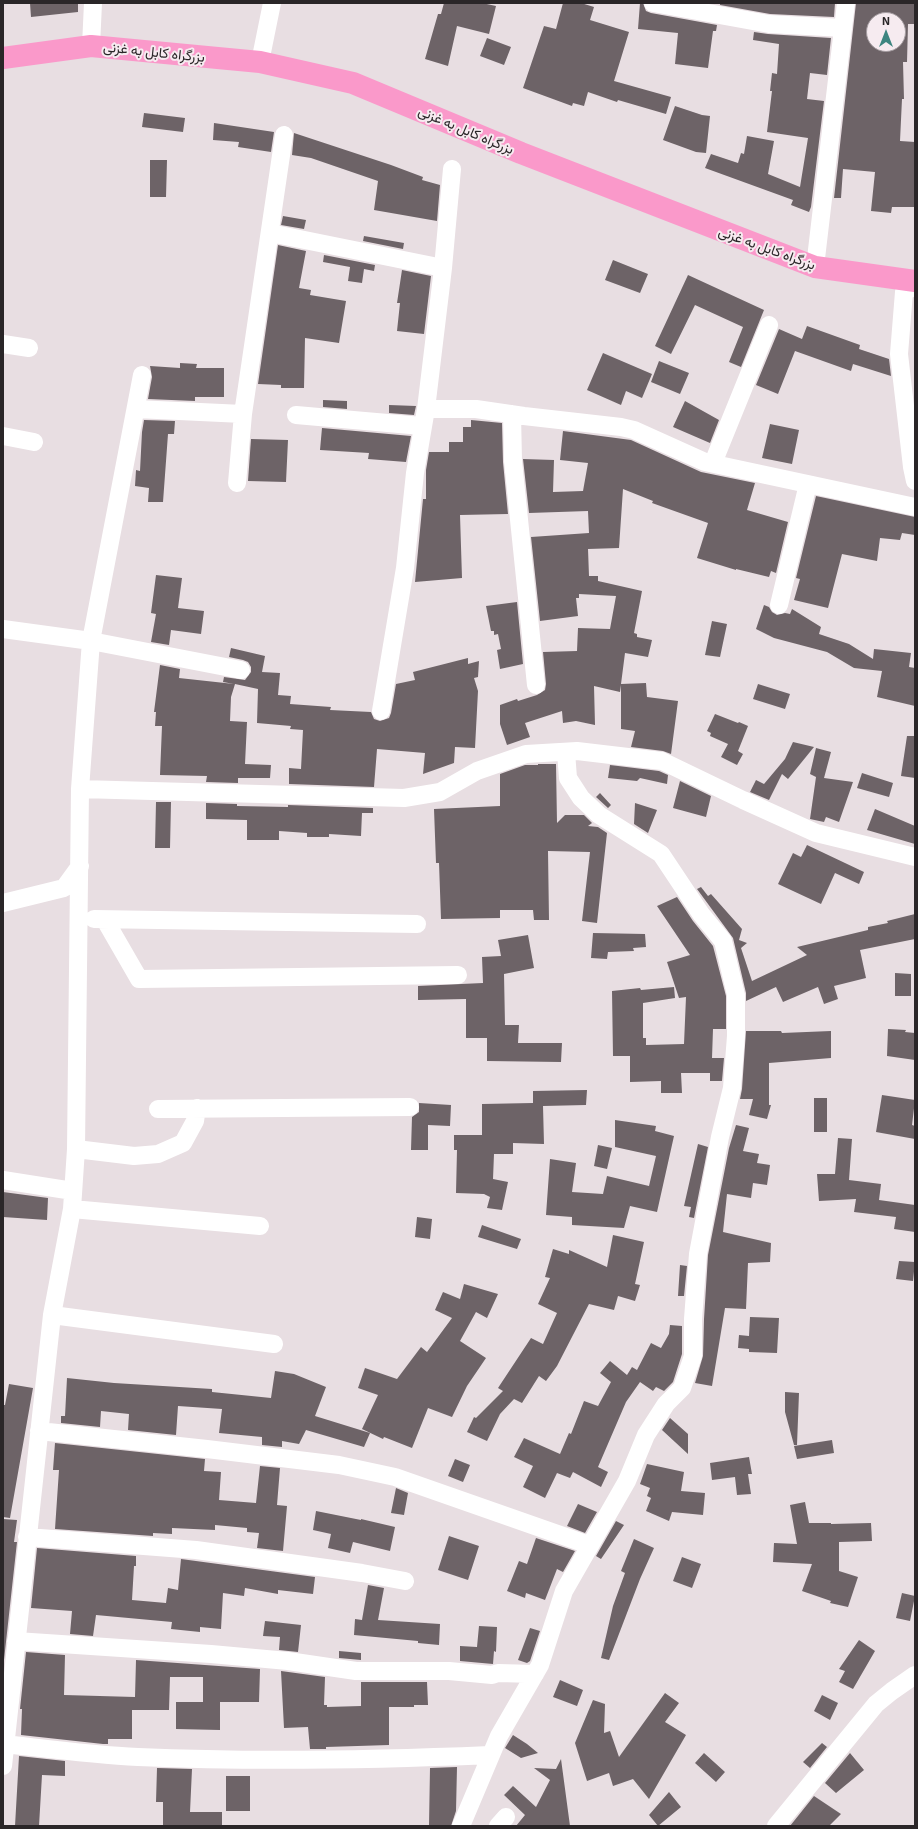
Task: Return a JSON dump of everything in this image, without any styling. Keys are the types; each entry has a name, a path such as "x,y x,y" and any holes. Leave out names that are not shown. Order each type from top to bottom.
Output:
{"highway":[{"name":"بزرگراه کابل به غزنی","path":"3,58 91,46 260,62 353,82 521,153 815,267 915,281"}],"street":[{"path":"91,46 93,3"},
{"path":"260,62 272,3"},
{"path":"653,3 737,11 769,24 843,28"},
{"path":"815,267 846,3"},
{"path":"237,483 243,414 284,135"},
{"path":"381,711 405,568 415,473 424,418 443,268 452,169"},
{"path":"270,234 443,268"},
{"path":"914,471 899,354 904,292 915,286"},
{"path":"713,463 769,325"},
{"path":"3,344 29,348"},
{"path":"3,1766 52,1315 72,1209 76,1149 80,919 80,790 91,641 142,376"},
{"path":"136,409 243,414"},
{"path":"296,415 424,418 476,409 524,416 622,426 705,462 915,507"},
{"path":"512,414 513,461 536,685"},
{"path":"3,436 34,442"},
{"path":"779,605 808,484"},
{"path":"3,629 91,641 241,670"},
{"path":"80,790 404,798 440,792 477,771 526,754 577,751 662,761 816,833 915,857"},
{"path":"461,1826 499,1736 540,1665 564,1591 627,1481 646,1436 666,1404 682,1388 693,1356 693,1319 698,1254 720,1137 732,1088 736,1036 736,995 723,941 701,914 661,854 599,815 581,798 568,778 566,752"},
{"path":"3,903 64,888 80,866"},
{"path":"80,919 417,924"},
{"path":"105,920 139,979 458,975"},
{"path":"158,1109 410,1107"},
{"path":"76,1149 134,1156 158,1154 184,1142 195,1121 197,1108"},
{"path":"3,1180 73,1191"},
{"path":"72,1209 260,1226"},
{"path":"52,1315 274,1344"},
{"path":"39,1431 339,1465 395,1477 589,1545"},
{"path":"27,1537 196,1550 362,1573 405,1581"},
{"path":"16,1641 211,1654 288,1661 356,1671 449,1671 492,1674 535,1674"},
{"path":"776,1826 876,1704 915,1675"},
{"path":"5,1744 76,1752 153,1757 309,1760 490,1755"}],"building":[{"path":"30,3 78,3 78,12 31,17"},
{"path":"444,3 482,3 496,6 489,34 457,26 448,66 425,59 438,14 441,14"},
{"path":"563,3 581,3 594,7 590,20 629,32 614,81 671,97 666,114 618,100 617,102 588,92 584,106 573,103 572,106 523,88 544,26 556,29"},
{"path":"640,3 643,3 646,11 651,13 717,25 716,31 713,31 708,68 675,64 678,33 638,29"},
{"path":"720,3 835,3 834,17 770,14 720,5"},
{"path":"856,3 914,3 915,24 908,24 907,62 903,62 904,99 902,99 900,141 915,142 915,207 892,207 891,213 871,211 875,172 843,169 841,198 834,198"},
{"path":"754,32 831,38 827,75 810,73 807,99 824,101 811,207 809,212 791,205 793,200 705,168 711,154 738,163 741,153 744,154 747,136 774,141 768,174 800,187 808,138 767,132 772,91 770,91 772,73 777,74 779,44 753,40"},
{"path":"487,38 511,47 504,65 480,56"},
{"path":"675,106 702,115 710,116 706,153 696,152 663,140"},
{"path":"144,113 185,118 183,132 142,127"},
{"path":"214,123 274,132 271,152 238,147 239,142 213,140"},
{"path":"294,133 391,165 423,177 422,180 440,185 437,221 374,210 378,181 311,158 292,155"},
{"path":"150,160 167,160 166,197 150,197"},
{"path":"283,216 306,220 304,229 281,225"},
{"path":"364,236 404,243 403,249 363,241"},
{"path":"278,245 306,251 299,288 311,290 310,295 346,301 339,343 305,338 304,388 281,388 281,385 258,384"},
{"path":"324,255 375,265 374,271 364,269 362,283 348,281 350,267 323,262"},
{"path":"613,260 648,274 640,293 605,280"},
{"path":"402,270 431,276 424,334 397,331 400,303 397,303"},
{"path":"688,275 764,310 741,367 729,362 743,327 695,305 671,354 655,346"},
{"path":"807,326 860,345 859,349 889,359 891,376 853,364 851,371 795,351 778,394 756,385 779,329 802,339"},
{"path":"603,353 652,374 642,398 626,391 621,405 587,390"},
{"path":"659,361 689,373 680,394 651,382"},
{"path":"180,363 197,364 196,368 224,368 224,397 195,397 195,401 148,399 152,377 150,366 180,368"},
{"path":"323,400 347,401 347,409 323,407"},
{"path":"685,401 719,420 710,443 673,427"},
{"path":"389,405 416,406 414,415 389,413"},
{"path":"144,420 175,421 174,434 168,434 163,502 148,502 149,488 135,486 136,470 140,471"},
{"path":"471,420 502,423 503,462 508,514 460,515 462,578 415,582 423,499 426,499 426,470 429,452 449,452 449,442 463,442 463,427 471,427"},
{"path":"770,424 799,430 792,464 762,458"},
{"path":"322,428 411,436 406,462 368,459 369,453 320,450"},
{"path":"563,431 631,440 701,472 755,483 747,510 788,522 776,573 771,571 769,577 736,570 697,558 708,523 652,503 653,501 623,489 619,548 588,549 589,576 598,576 598,581 642,591 634,633 637,634 637,637 652,640 648,657 625,653 621,684 646,683 647,697 678,701 671,754 663,751 631,747 635,731 621,729 621,685 620,692 594,686 595,725 576,721 563,723 562,711 525,723 530,737 507,745 500,724 500,705 517,699 518,701 537,695 545,690 546,684 543,652 577,651 578,628 610,629 616,596 579,594 579,598 576,598 578,616 540,621 531,537 589,533 588,511 529,513 523,459 554,460 553,492 583,491 588,463 560,460"},
{"path":"251,439 288,440 286,482 248,481"},
{"path":"816,496 915,517 915,535 902,533 900,540 880,538 877,561 842,554 828,608 794,600 800,579 796,578"},
{"path":"156,575 182,578 178,608 204,611 201,634 171,630 169,645 151,642 156,614 151,613"},
{"path":"517,602 523,664 500,669 497,650 501,649 498,634 494,635 494,631 491,631 486,606"},
{"path":"764,605 769,607 772,612 777,615 785,613 790,614 792,609 821,627 819,634 849,644 873,659 874,649 911,653 909,667 915,668 915,706 877,697 882,671 854,668 827,652 774,638 756,629"},
{"path":"712,621 727,624 720,657 705,655"},
{"path":"231,648 265,656 262,672 280,673 278,695 291,696 290,704 331,707 330,710 371,712 374,719 380,721 389,718 396,684 415,680 413,672 468,658 468,664 479,661 478,677 474,678 478,691 475,748 455,747 454,763 423,774 425,753 377,749 374,787 289,784 289,768 301,769 303,730 290,729 291,726 257,723 258,689 235,684 231,697 230,721 247,722 245,764 271,765 270,778 238,778 238,783 206,782 207,776 160,775 162,726 155,726 156,712 154,712 160,665 180,669 179,678 234,684 223,682 224,677 245,680 251,672 251,667 248,662 229,657"},
{"path":"758,684 790,694 785,709 753,699"},
{"path":"715,714 748,726 738,751 743,754 737,765 721,757 728,744 710,736 711,733 707,731"},
{"path":"907,736 915,736 915,778 901,776"},
{"path":"793,742 814,747 788,779 782,774 769,800 750,792 756,780 764,784 785,759"},
{"path":"816,748 831,752 824,778 853,782 839,822 826,817 824,822 810,819 816,777 810,774"},
{"path":"556,764 557,823 565,815 584,815 592,823 588,826 598,827 607,833 597,923 582,921 590,852 548,851 549,920 534,920 533,910 500,910 500,918 441,919 439,863 436,863 434,809 500,806 500,774 525,765"},
{"path":"610,765 659,771 668,775 667,784 640,778 637,781 608,778"},
{"path":"862,773 893,783 889,797 857,788"},
{"path":"680,781 711,796 706,817 673,808"},
{"path":"600,793 611,805 608,808 596,797"},
{"path":"156,802 171,802 170,848 155,848"},
{"path":"206,803 237,804 237,806 288,807 288,805 373,808 373,813 362,813 361,836 329,834 329,837 307,837 307,833 279,831 279,840 247,840 247,820 206,819"},
{"path":"635,803 657,810 648,833 634,824"},
{"path":"875,809 915,826 915,844 867,830"},
{"path":"807,845 864,872 859,884 835,873 821,904 778,884 793,853 801,857"},
{"path":"701,887 708,896 711,894 742,929 739,940 747,943 741,948 752,981 807,955 797,947 868,930 868,927 888,923 887,921 915,914 915,939 860,950 866,978 834,986 838,999 824,1004 818,987 783,1002 776,987 746,1001 746,993 733,938 697,889"},
{"path":"677,897 693,921 713,946 726,996 726,1029 713,1029 712,1058 724,1058 722,1081 710,1081 710,1073 681,1073 682,1093 661,1093 661,1081 630,1082 630,1056 613,1056 612,991 674,987 675,998 643,1003 643,1038 646,1038 646,1045 684,1044 686,997 679,998 667,962 690,955 657,906"},
{"path":"593,933 645,934 646,947 633,948 634,951 608,952 607,959 591,958"},
{"path":"528,935 534,968 504,974 505,1025 519,1025 518,1043 562,1043 561,1062 487,1061 487,1038 466,1038 466,999 418,1000 418,986 483,983 482,957 501,956 498,940"},
{"path":"895,973 911,974 911,996 895,996"},
{"path":"888,1029 906,1030 905,1032 915,1033 915,1060 887,1056"},
{"path":"746,1031 781,1031 782,1033 831,1031 831,1058 769,1063 769,1105 771,1105 767,1119 749,1115 753,1099 740,1099"},
{"path":"587,1090 586,1105 543,1106 544,1144 513,1143 513,1154 494,1154 493,1179 508,1182 502,1210 487,1208 490,1197 484,1194 456,1193 457,1150 454,1150 454,1135 482,1135 482,1104 533,1103 533,1091"},
{"path":"882,1095 915,1100 912,1125 915,1126 915,1139 876,1132"},
{"path":"814,1098 827,1098 827,1132 814,1132"},
{"path":"419,1103 451,1105 450,1126 428,1125 428,1150 411,1150 412,1117 419,1112"},
{"path":"615,1120 656,1126 655,1131 674,1136 657,1212 630,1206 624,1228 572,1225 572,1217 546,1215 550,1159 576,1163 572,1192 603,1194 607,1176 649,1186 656,1156 615,1147"},
{"path":"736,1125 749,1128 743,1151 759,1154 757,1163 770,1165 767,1185 753,1183 751,1198 727,1194 723,1232 771,1243 770,1262 748,1263 746,1309 725,1308 712,1386 695,1383 703,1356 708,1255 729,1148"},
{"path":"838,1138 852,1139 849,1180 881,1184 879,1200 915,1205 915,1232 894,1229 896,1217 854,1212 856,1199 819,1201 817,1174 835,1174"},
{"path":"698,1144 708,1147 694,1218 689,1217 691,1207 684,1206"},
{"path":"598,1145 612,1148 607,1169 594,1166"},
{"path":"3,1192 48,1198 47,1220 3,1217"},
{"path":"417,1217 432,1219 430,1239 415,1237"},
{"path":"482,1225 521,1239 517,1249 478,1237"},
{"path":"613,1235 644,1242 635,1284 640,1285 635,1301 618,1296 614,1310 589,1304 557,1366 546,1381 539,1376 522,1403 514,1399 500,1414 487,1441 467,1432 474,1417 476,1418 503,1391 498,1388 531,1338 543,1344 557,1313 538,1304 550,1278 545,1277 553,1249 569,1254 569,1250 607,1267"},
{"path":"899,1261 915,1262 913,1281 896,1279"},
{"path":"680,1265 687,1266 684,1296 678,1296"},
{"path":"464,1284 498,1294 487,1318 476,1312 460,1341 486,1358 467,1386 452,1417 428,1408 412,1448 384,1437 383,1439 362,1429 378,1395 358,1388 365,1368 397,1379 421,1347 427,1352 452,1318 435,1310 443,1292 460,1299"},
{"path":"750,1317 779,1318 777,1353 749,1352 749,1349 738,1348 739,1335 749,1336"},
{"path":"670,1325 682,1326 682,1354 673,1382 664,1391 656,1387 653,1391 640,1382 626,1402 598,1467 608,1472 601,1487 573,1472 570,1478 557,1473 545,1498 523,1487 533,1466 514,1457 524,1438 560,1454 569,1433 571,1434 584,1401 598,1406 611,1382 600,1373 610,1361 627,1375 632,1367 637,1370 651,1343 661,1348 669,1334"},
{"path":"275,1371 294,1374 326,1387 315,1416 370,1433 364,1447 306,1430 299,1444 282,1441 282,1447 262,1445 262,1437 219,1433 222,1409 178,1406 176,1435 128,1430 129,1414 101,1411 100,1427 61,1423 61,1416 65,1416 67,1378 114,1383 212,1389 212,1392 271,1398"},
{"path":"9,1384 33,1388 10,1518 3,1517 3,1405 5,1405"},
{"path":"785,1392 799,1393 797,1445 794,1445 785,1412"},
{"path":"670,1418 688,1434 688,1454 662,1430"},
{"path":"832,1440 834,1453 797,1459 794,1446"},
{"path":"55,1443 205,1459 204,1471 221,1472 219,1500 256,1503 260,1466 280,1468 277,1505 287,1506 283,1551 257,1548 259,1533 247,1532 247,1528 215,1525 215,1530 172,1528 172,1534 153,1533 153,1536 55,1529 59,1470 53,1470"},
{"path":"749,1457 752,1474 748,1474 751,1494 737,1495 735,1477 712,1480 710,1463"},
{"path":"455,1459 470,1465 463,1482 448,1476"},
{"path":"647,1464 684,1472 681,1491 705,1493 703,1515 672,1512 669,1521 646,1511 651,1498 647,1496 650,1488 640,1484"},
{"path":"396,1488 408,1493 404,1515 391,1513"},
{"path":"805,1502 809,1523 871,1523 872,1541 839,1542 839,1571 858,1577 848,1607 830,1603 831,1601 802,1591 812,1564 773,1562 774,1543 797,1544 790,1505"},
{"path":"578,1504 597,1512 585,1533 567,1526"},
{"path":"316,1511 395,1527 390,1551 353,1542 350,1553 328,1548 331,1534 313,1530"},
{"path":"3,1519 17,1520 14,1542 17,1542 3,1669"},
{"path":"616,1521 624,1525 601,1559 596,1556"},
{"path":"449,1536 479,1546 468,1580 438,1570"},
{"path":"536,1538 575,1551 563,1572 557,1569 545,1600 526,1593 525,1598 507,1591 519,1561 527,1564"},
{"path":"634,1539 654,1548 640,1579 609,1660 601,1658 613,1606 625,1573 621,1571"},
{"path":"37,1548 136,1556 132,1600 166,1603 168,1588 178,1590 181,1559 315,1577 313,1594 278,1590 278,1594 245,1588 244,1596 223,1593 221,1629 200,1627 200,1632 171,1629 172,1622 96,1615 93,1636 70,1634 72,1611 31,1608"},
{"path":"682,1557 701,1564 692,1588 673,1581"},
{"path":"368,1585 384,1588 378,1620 440,1624 439,1645 418,1643 418,1641 354,1635 355,1619 362,1620"},
{"path":"902,1593 915,1596 910,1621 896,1618"},
{"path":"265,1621 301,1625 298,1652 279,1650 280,1637 263,1636"},
{"path":"479,1626 497,1627 496,1652 494,1651 493,1664 460,1661 460,1646 477,1647"},
{"path":"530,1628 540,1631 530,1661 527,1663 518,1660"},
{"path":"859,1640 875,1651 853,1689 839,1682 845,1671 839,1669"},
{"path":"339,1651 361,1653 361,1660 339,1658"},
{"path":"26,1652 65,1655 64,1695 135,1697 136,1660 260,1669 259,1702 220,1702 220,1730 176,1729 176,1702 203,1702 203,1677 170,1677 169,1710 132,1710 132,1739 108,1739 108,1744 103,1744 21,1735 22,1709 20,1709"},
{"path":"281,1671 325,1677 324,1705 327,1705 327,1707 361,1706 361,1682 427,1682 428,1705 414,1705 414,1707 389,1707 389,1745 310,1749 308,1727 284,1728"},
{"path":"560,1680 583,1690 577,1706 553,1697"},
{"path":"665,1693 679,1703 665,1722 686,1735 649,1799 633,1779 613,1786 609,1773 587,1781 575,1743 593,1700 605,1704 604,1733 610,1731 619,1757"},
{"path":"822,1695 838,1703 830,1720 814,1711"},
{"path":"513,1735 538,1753 521,1758 505,1748"},
{"path":"822,1743 827,1747 810,1768 803,1762"},
{"path":"704,1753 725,1772 716,1782 695,1763"},
{"path":"850,1753 864,1770 836,1793 825,1783"},
{"path":"19,1756 65,1761 65,1776 42,1775 39,1826 15,1826"},
{"path":"561,1759 570,1826 516,1826 525,1815 504,1795 513,1786 536,1807 550,1780 534,1768 556,1769"},
{"path":"457,1767 456,1811 451,1826 429,1826 430,1768"},
{"path":"157,1768 192,1769 190,1812 222,1812 222,1826 163,1826 163,1802 156,1802"},
{"path":"226,1776 250,1776 250,1811 226,1811"},
{"path":"669,1792 681,1807 658,1826 649,1815"},
{"path":"814,1796 841,1814 829,1826 790,1826"}]}
